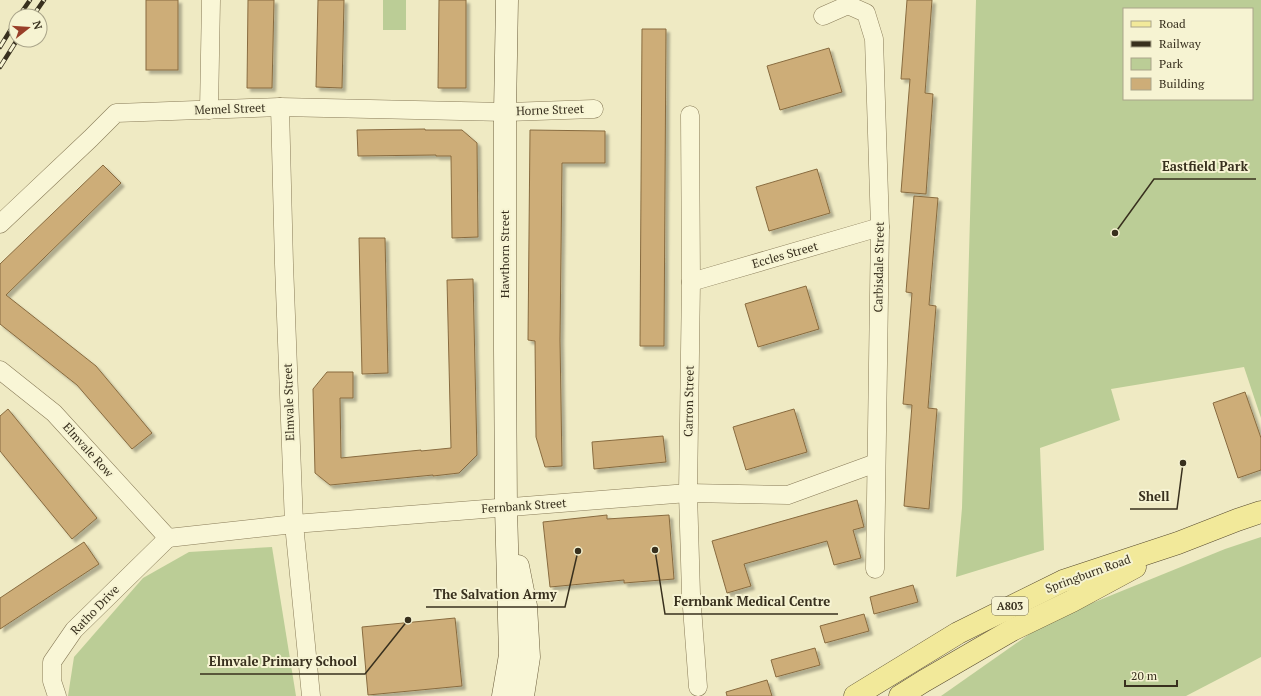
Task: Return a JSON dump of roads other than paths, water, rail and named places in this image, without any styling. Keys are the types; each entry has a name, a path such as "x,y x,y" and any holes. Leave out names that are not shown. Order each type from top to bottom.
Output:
{"main road":[{"name":"Hawthorn Street","path":"503,696 510,655 506,508 505,112 507,0"},
{"name":"Hawthorn Street","path":"506,508 526,606 529,657 523,696"},
{"name":"Springburn Road","path":"855,696 958,633 1003,609 1063,581 1178,543 1261,512"},
{"name":"Springburn Road","path":"900,696 1012,630 1072,602 1178,543"},
{"path":"907,696 924,681"}],"street":[{"path":"209,110 211,0"},
{"name":"Carbisdale Street","path":"823,16 848,5 866,13 874,39 880,227 875,569"},
{"name":"Memel Street","path":"0,224 116,113 280,107 505,112"},
{"name":"Elmvale Street","path":"280,107 284,264 294,524 311,696"},
{"name":"Horne Street","path":"505,112 594,109"},
{"name":"Carron Street","path":"690,115 691,282 688,493 691,594 698,687"},
{"name":"Eccles Street","path":"691,282 880,227"},
{"name":"Elmvale Row","path":"0,370 54,413 168,538"},
{"name":"Fernbank Street","path":"168,538 294,524 688,493 788,495 876,463"},
{"name":"Ratho Drive","path":"57,696 52,681 52,662 74,630 168,538"}],"railway":[{"path":"24,8 30,0"},
{"path":"38,8 44,0"},
{"path":"0,47 8,34"},
{"path":"0,67 12,48"}],"place":[{"name":"Eastfield Park","path":"1115,233"},
{"name":"Shell","path":"1183,463"},
{"name":"Fernbank Medical Centre","path":"655,550"},
{"name":"The Salvation Army","path":"578,551"},
{"name":"Elmvale Primary School","path":"408,620"}]}
